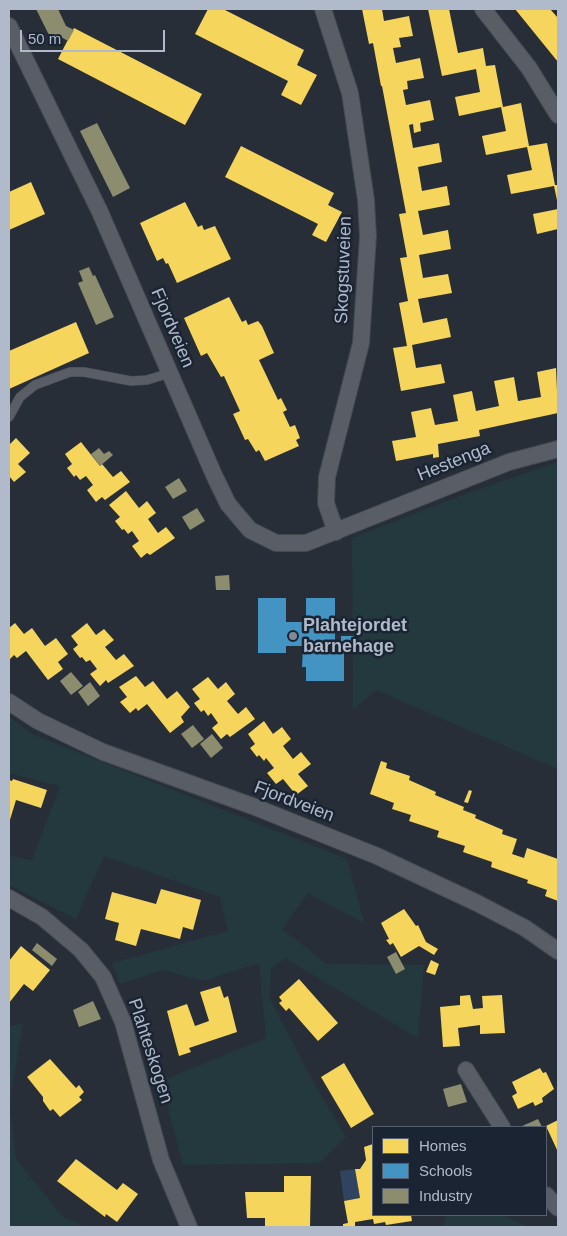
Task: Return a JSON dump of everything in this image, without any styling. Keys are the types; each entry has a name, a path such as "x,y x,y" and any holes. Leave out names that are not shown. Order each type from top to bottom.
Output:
{"street":[{"name":"Skogstuveien","path":"323,9 350,93 365,191 368,236 361,343 326,476 326,503 336,532"},
{"path":"483,9 529,68 558,115"},
{"name":"Fjordveien","path":"9,26 100,212 228,504 250,530 276,543 306,543 368,520"},
{"name":"Hestenga","path":"368,520 510,462 558,449"},
{"name":"Fjordveien","path":"9,702 38,721 103,752 255,807 377,856 517,923 558,951"},
{"name":"Plahteskogen","path":"9,898 42,916 81,950 103,977 123,1022 162,1160 189,1227"},
{"path":"466,1070 501,1126"},
{"path":"547,1196 558,1208"}],"lane":[{"path":"9,417 20,396 35,385 70,372 84,372 131,381 147,380 170,374"}],"green space":[{"path":"558,462 558,769 376,690 353,710 352,538 460,496"},
{"path":"9,717 32,734 347,859 364,923 308,893 282,929 327,964 424,965 418,1038 285,958 271,969 270,999 311,1078 346,1137 319,1163 183,1165 161,1081 266,1038 259,963 203,981 163,970 120,984 112,963 228,931 220,897 104,856 76,919 9,885 9,856 32,860 60,786 9,773"},
{"path":"23,1023 9,1105 9,1026"},
{"path":"9,1105 16,1159 62,1216 85,1227 9,1227"},
{"path":"447,1216 504,1216 529,1227 442,1227"}],"water":[{"path":"355,1169 360,1198 344,1201 340,1171"}],"building: Homes":[{"path":"208,9 223,9 304,50 297,65 317,75 301,105 281,95 288,81 195,34"},
{"path":"362,9 382,9 384,21 409,16 413,36 399,38 401,47 393,48 396,63 420,58 424,78 407,81 408,89 403,90 406,105 430,100 434,120 420,123 421,131 414,133 413,124 409,125 413,148 439,143 442,162 418,167 422,191 447,186 450,205 418,211 423,235 448,230 451,249 419,255 423,278 448,274 452,293 418,299 423,323 447,318 451,337 412,345 416,368 441,364 445,383 401,391 393,348 407,346 399,303 408,301 400,258 407,257 399,214 406,213 373,43 369,44"},
{"path":"428,9 449,9 458,53 483,48 486,66 495,65 503,107 521,103 529,146 547,143 555,185 558,185 558,205 554,186 511,194 507,175 532,170 527,147 486,155 482,136 506,131 501,107 459,116 455,97 480,92 476,69 442,76"},
{"path":"515,9 550,9 558,18 558,62"},
{"path":"74,28 202,94 185,125 58,59"},
{"path":"241,146 334,193 328,205 342,212 326,242 312,235 318,224 225,177"},
{"path":"31,182 45,214 9,230 9,192"},
{"path":"185,202 198,227 202,225 204,230 215,226 231,259 177,283 168,263 166,264 163,258 157,261 140,223"},
{"path":"558,209 558,229 537,234 533,214"},
{"path":"229,297 242,322 246,320 248,325 258,321 262,326 274,353 259,360 278,400 281,398 287,410 283,412 290,427 295,425 300,438 296,440 299,446 265,461 259,450 256,452 248,439 245,440 233,414 240,411 224,376 221,377 207,353 201,356 184,318"},
{"path":"76,322 89,353 9,389 9,351"},
{"path":"556,368 558,413 479,430 480,436 438,444 439,457 433,458 433,454 396,461 392,441 416,437 411,412 431,408 435,425 458,421 453,395 472,391 476,411 499,406 494,381 514,377 518,401 541,397 537,372"},
{"path":"16,438 30,453 18,464 26,472 14,482 9,476 9,445"},
{"path":"81,442 100,466 102,464 113,477 121,471 130,482 105,500 102,497 96,502 87,490 93,485 86,476 80,480 76,475 74,477 67,468 72,464 65,454"},
{"path":"126,491 139,508 147,501 156,513 148,519 158,533 166,527 175,538 150,555 147,553 141,558 132,546 139,541 132,531 128,534 124,529 122,530 115,521 120,517 109,505"},
{"path":"15,623 24,634 32,628 45,646 56,638 68,654 58,662 63,669 48,680 26,651 17,658 14,655 9,660 9,628"},
{"path":"87,623 96,635 104,629 114,640 105,647 116,660 124,654 134,666 108,683 106,680 100,686 90,674 97,669 90,660 86,662 82,657 80,658 73,649 78,645 71,636"},
{"path":"136,676 145,687 153,681 167,699 177,691 190,707 181,717 184,722 170,733 147,704 138,711 136,708 130,713 120,702 127,697 119,687"},
{"path":"208,677 218,689 226,682 235,694 227,701 238,714 246,707 255,719 230,737 227,734 221,739 212,728 218,723 211,713 208,716 204,710 201,712 194,703 200,699 192,689"},
{"path":"264,721 273,734 282,727 291,739 283,746 293,759 301,752 311,764 298,774 308,786 296,795 283,779 276,784 267,773 274,768 266,758 264,761 259,755 257,757 250,748 255,744 248,734"},
{"path":"381,761 387,763 386,768 410,776 409,780 436,792 435,795 464,807 463,810 476,815 475,818 503,830 502,834 517,839 512,854 524,858 527,848 558,859 558,901 545,896 547,890 527,883 528,880 491,867 492,862 463,852 465,846 437,837 439,831 409,821 411,815 392,809 394,803 370,794"},
{"path":"13,779 47,790 41,808 16,800 9,823 9,780 12,781"},
{"path":"469,790 472,791 468,803 464,802"},
{"path":"161,889 201,900 193,930 183,927 180,939 141,929 136,946 115,940 119,923 105,919 112,892 156,904"},
{"path":"404,909 416,926 418,925 426,942 438,949 434,955 419,946 401,957 393,943 390,945 386,940 389,939 381,923"},
{"path":"21,946 50,970 33,991 24,984 9,1003 9,961"},
{"path":"431,960 439,964 435,975 426,972"},
{"path":"299,979 338,1023 318,1041 289,1008 286,1011 279,1003 282,1001 279,997"},
{"path":"220,986 224,998 228,996 237,1032 189,1048 191,1052 179,1056 167,1011 187,1004 195,1026 209,1021 200,992"},
{"path":"470,995 473,1009 483,1008 482,996 502,995 505,1033 480,1034 480,1025 458,1028 460,1046 443,1047 440,1007 460,1005 460,996"},
{"path":"50,1059 76,1088 79,1085 84,1092 79,1097 82,1100 60,1117 53,1109 50,1111 43,1101 43,1097 27,1077"},
{"path":"344,1063 374,1114 351,1128 321,1077"},
{"path":"540,1068 543,1073 546,1072 554,1089 542,1098 543,1102 535,1106 533,1102 518,1109 512,1096 517,1093 512,1082"},
{"path":"558,1120 558,1152 547,1126"},
{"path":"372,1144 372,1216 411,1216 412,1221 386,1225 385,1222 374,1224 373,1219 355,1222 355,1227 343,1227 343,1224 348,1223 344,1201 360,1198 355,1169 360,1169 366,1160 364,1147"},
{"path":"76,1159 117,1190 123,1183 138,1194 117,1222 106,1214 105,1217 57,1181"},
{"path":"284,1176 311,1176 310,1227 265,1227 265,1218 247,1218 245,1192 284,1192"}],"building: Schools":[{"path":"258,598 286,598 286,622 306,622 306,598 335,598 335,653 344,653 344,681 306,681 306,667 302,667 303,646 286,646 286,653 258,653"},
{"path":"341,636 354,636 354,650 341,650"}],"building: Industry":[{"path":"36,9 58,9 66,26 74,30 68,41 61,37 52,41"},
{"path":"97,123 130,188 113,197 80,131"},
{"path":"89,267 93,276 95,275 114,317 96,325 78,283 83,281 79,271"},
{"path":"99,448 104,454 109,451 113,455 100,466 91,454"},
{"path":"179,478 187,491 173,499 165,487"},
{"path":"197,508 205,521 190,530 182,517"},
{"path":"229,575 230,590 216,590 215,576"},
{"path":"71,672 83,686 71,695 60,681"},
{"path":"90,682 100,696 88,706 78,692"},
{"path":"193,725 204,739 192,748 181,734"},
{"path":"212,734 223,748 211,758 200,744"},
{"path":"37,943 57,959 52,966 32,950"},
{"path":"396,952 405,969 396,974 387,957"},
{"path":"93,1001 101,1019 79,1027 73,1010"},
{"path":"461,1084 467,1102 448,1107 443,1089"},
{"path":"538,1119 542,1126 522,1126"}],"place":[{"name":"Plahtejordet barnehage","path":"293,636"}]}
